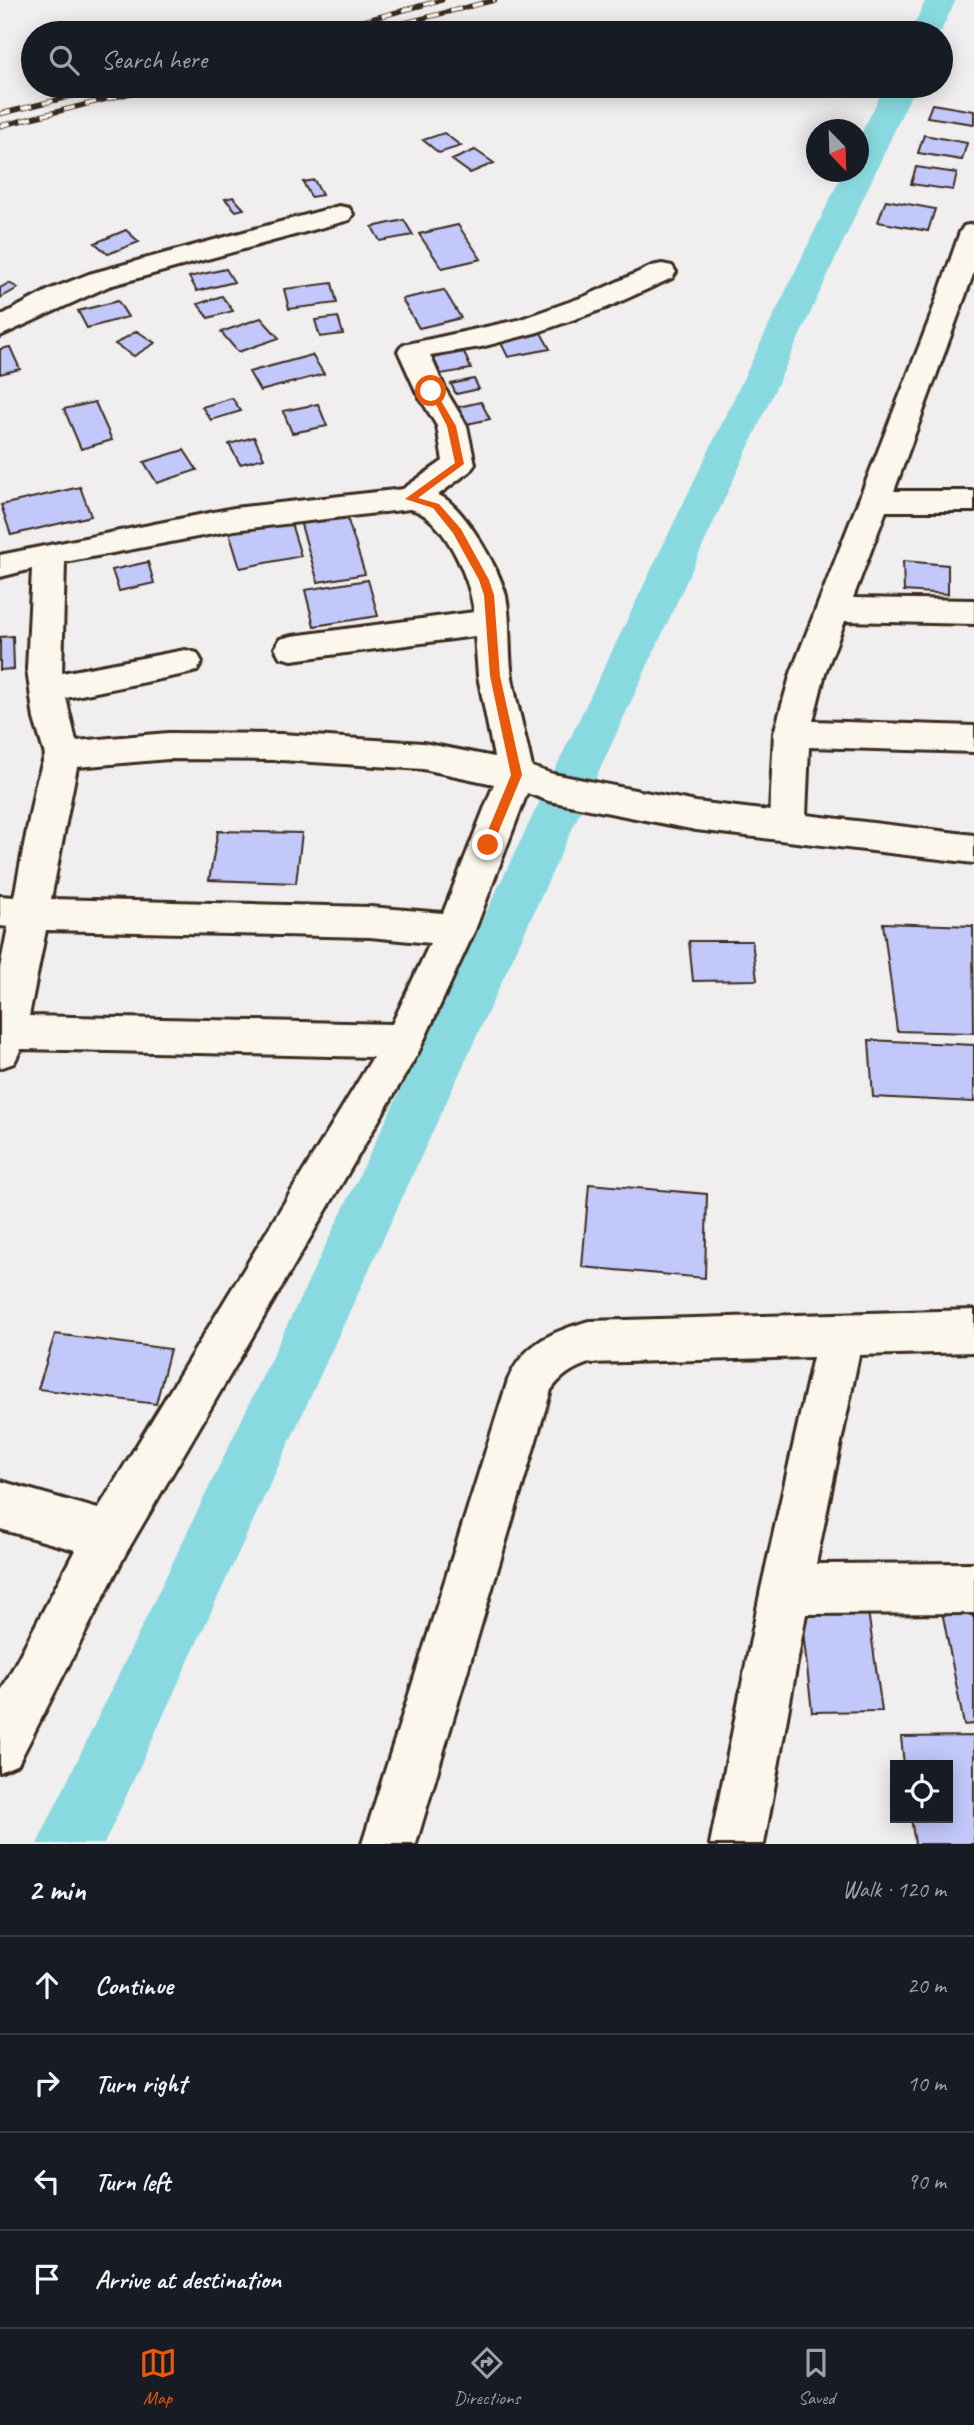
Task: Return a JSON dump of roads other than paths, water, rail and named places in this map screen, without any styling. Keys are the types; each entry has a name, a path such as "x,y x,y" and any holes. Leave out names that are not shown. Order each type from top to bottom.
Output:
{"street":[{"path":"0,327 61,295 99,280 339,214"},
{"path":"787,828 792,733 808,673 874,501 959,322 974,234"},
{"path":"410,499 460,464 452,426 431,391 413,351 437,343 481,338 528,326 601,302 662,272"},
{"path":"0,566 49,554 234,519 410,499 436,506 457,532 484,580 489,595 495,676 532,781 456,930 404,1041 109,1536 0,1746"},
{"path":"874,501 974,501"},
{"path":"49,554 46,689 63,755 14,913 2,1038 404,1041"},
{"path":"833,609 974,612"},
{"path":"292,648 490,622"},
{"path":"46,689 185,662"},
{"path":"792,733 974,739"},
{"path":"63,755 168,746 281,747 423,756 656,809 787,828 974,849"},
{"path":"14,913 370,922 456,930"},
{"path":"389,1844 531,1380 543,1363 559,1351 589,1342 974,1331"},
{"path":"737,1844 786,1589 841,1334"},
{"path":"0,1505 109,1536"},
{"path":"786,1589 974,1588"}],"waterway":[{"path":"931,21 941,0"},
{"path":"70,1844 894,98"}],"railway":[{"path":"363,21 442,0"},
{"path":"412,21 495,0"},
{"path":"0,114 65,98"},
{"path":"0,126 111,98"}]}
